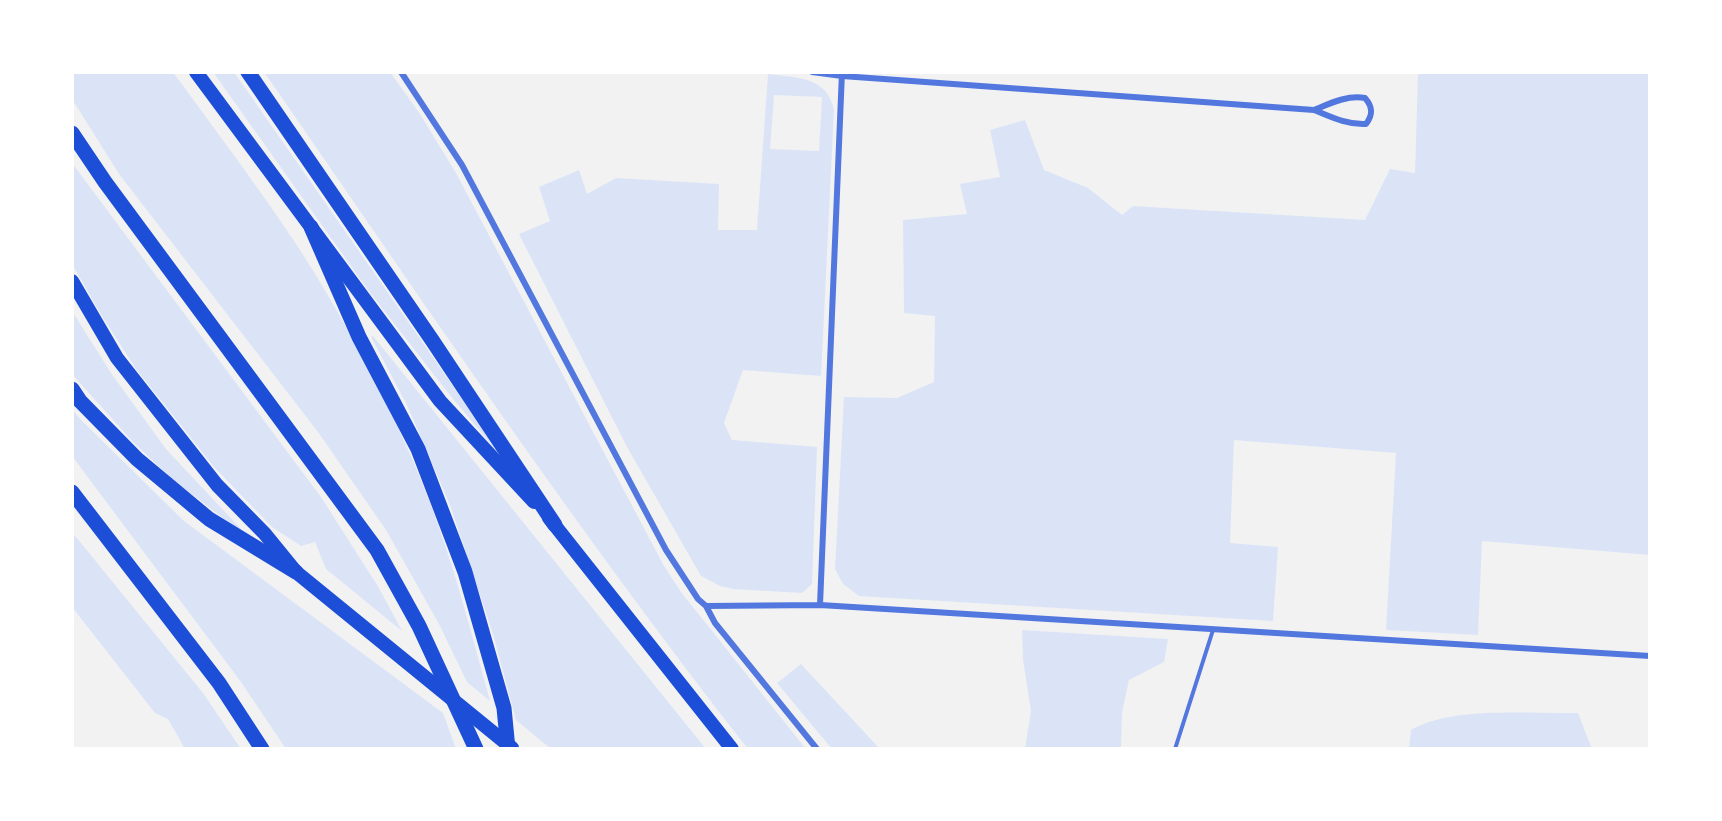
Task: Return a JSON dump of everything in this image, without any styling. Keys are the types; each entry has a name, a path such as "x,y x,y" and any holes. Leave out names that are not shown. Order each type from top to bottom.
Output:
{"highway":[{"path":"196,72 440,401 555,525 732,749"},
{"path":"248,72 432,340 555,525"},
{"path":"72,133 112,191 377,550 419,626 476,749"},
{"path":"311,227 359,338 418,449 465,572 504,708 508,749"},
{"path":"72,280 117,358 216,484 265,534 296,572"},
{"path":"72,389 80,401 137,459 208,519 296,572 514,749"},
{"path":"72,492 219,683 262,749"}],"street":[{"path":"401,72 462,165 666,550 698,599 706,606 726,639 817,749"},
{"path":"812,72 1314,110 1355,125 1366,124 1371,117 1371,105 1365,98 1355,96 1314,110"},
{"path":"820,605 842,74"},
{"path":"706,606 820,605 1650,656"}],"lane":[{"path":"1175,749 1213,630"}],"shaded area":[{"path":"72,72 173,72 254,182 300,250 372,374 418,473 448,553 490,701 467,682 439,624 386,530 318,432 119,174 72,99"},
{"path":"213,72 234,72 506,462 449,394 368,290"},
{"path":"264,72 390,72 420,114 456,173 664,566 681,592 806,749 748,749 561,499"},
{"path":"1418,72 1650,74 1650,555 1482,541 1478,635 1386,630 1396,453 1234,440 1230,543 1278,547 1273,621 859,596 843,584 835,569 844,397 897,398 934,382 935,316 904,313 903,220 967,214 960,184 1000,177 990,130 1025,120 1044,170 1088,188 1122,215 1133,206 1365,220 1390,169 1415,173"},
{"path":"768,74 800,78 818,85 825,91 834,110 821,376 743,370 724,423 732,440 817,447 812,584 802,593 733,589 720,586 701,576 627,447 519,234 550,221 539,187 579,170 587,194 616,178 719,184 718,230 757,230","holes":["774,95 822,97 819,151 770,149"]},
{"path":"72,163 321,497 379,588 402,631 326,569 315,542 301,546 272,527 214,467 136,369 72,264"},
{"path":"72,311 111,373 166,449 241,529 240,531 173,480 132,441 72,374"},
{"path":"373,336 706,749 551,749 516,720 493,634 450,505 407,405 371,337"},
{"path":"72,409 184,521 443,713 456,749 286,749 241,682 72,456"},
{"path":"72,532 203,693 241,749 185,749 168,719 155,713 72,607"},
{"path":"1022,630 1168,639 1164,662 1129,680 1122,713 1121,749 1025,749 1031,711 1023,660"},
{"path":"801,664 880,749 832,749 777,683"},
{"path":"1492,713 1578,713 1592,749 1409,749 1411,730 1428,722 1448,717"}]}
